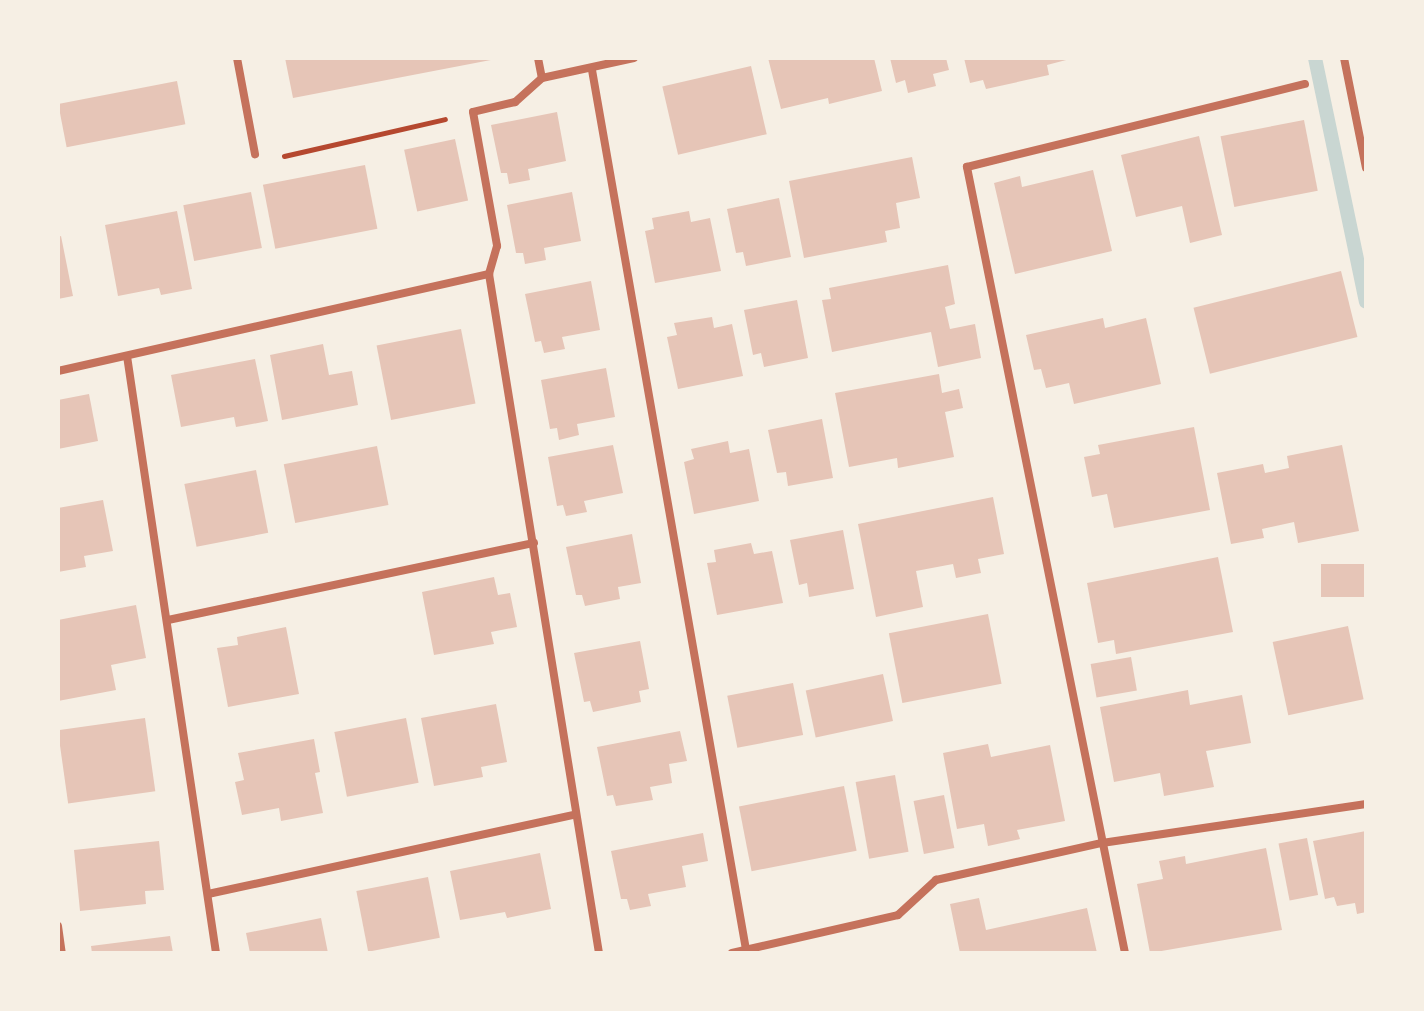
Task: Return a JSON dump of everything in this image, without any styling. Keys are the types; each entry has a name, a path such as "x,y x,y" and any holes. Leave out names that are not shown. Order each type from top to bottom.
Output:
{"street":[{"path":"237,58 255,154"},
{"path":"538,58 542,78"},
{"path":"599,953 574,815 534,543 489,274 497,246 473,112 515,102 542,78 592,70 634,58"},
{"path":"1344,58 1366,168"},
{"path":"592,70 746,950"},
{"path":"1125,953 967,167 1305,84"},
{"path":"58,371 489,274"},
{"path":"127,356 216,953"},
{"path":"168,620 534,543"},
{"path":"732,953 898,915 936,880 1102,843 1366,804"},
{"path":"208,894 574,815"},
{"path":"58,926 62,953"}],"path":[{"path":"255,154 288,156 473,112"}],"building":[{"path":"285,58 495,58 496,59 293,98"},
{"path":"768,58 874,58 882,91 829,104 828,98 781,109"},
{"path":"890,58 946,58 949,70 933,74 936,86 908,93 905,80 896,83"},
{"path":"964,58 1070,59 1047,65 1049,75 986,89 983,80 970,83"},
{"path":"751,66 767,134 678,155 662,86"},
{"path":"177,81 185,124 67,147 58,104"},
{"path":"557,112 566,161 528,169 530,180 509,184 507,173 501,173 491,125"},
{"path":"1304,120 1318,191 1234,207 1221,136"},
{"path":"1199,136 1222,235 1190,243 1182,206 1136,217 1121,155"},
{"path":"455,139 468,201 417,211 404,150"},
{"path":"912,157 920,198 896,203 900,228 885,231 887,242 804,258 789,181"},
{"path":"365,165 377,229 275,249 263,185"},
{"path":"1093,170 1112,251 1015,274 994,183 1020,176 1022,187"},
{"path":"251,192 262,248 194,261 183,205"},
{"path":"572,192 581,241 544,248 546,260 525,264 523,253 516,253 507,205"},
{"path":"779,198 791,257 746,266 743,252 736,253 727,209"},
{"path":"177,211 192,289 161,295 159,288 118,296 105,225"},
{"path":"689,211 691,222 710,218 721,271 655,283 645,231 654,229 652,218"},
{"path":"61,236 73,296 58,299 58,237"},
{"path":"948,265 955,304 945,307 950,329 975,324 981,358 938,367 931,332 832,352 822,300 831,299 829,288"},
{"path":"1341,271 1357,337 1210,374 1194,308"},
{"path":"591,281 600,330 562,337 565,349 544,353 541,341 535,342 525,294"},
{"path":"797,300 808,358 764,367 761,353 753,355 744,310"},
{"path":"712,317 714,328 732,324 743,376 678,389 667,337 677,335 674,323"},
{"path":"1103,318 1105,328 1146,318 1161,384 1074,404 1069,383 1046,388 1041,369 1034,370 1026,335"},
{"path":"461,329 476,404 391,420 377,345"},
{"path":"323,344 329,375 352,371 358,405 282,420 270,355"},
{"path":"255,359 268,421 236,427 234,417 181,427 171,375"},
{"path":"606,368 615,417 577,424 579,435 559,440 557,428 550,429 541,380"},
{"path":"939,374 942,393 959,389 963,408 945,412 954,457 898,468 897,458 849,467 835,393"},
{"path":"89,394 98,441 58,449 58,400"},
{"path":"822,419 833,478 788,486 786,472 777,473 768,430"},
{"path":"1194,427 1210,510 1114,528 1107,494 1092,497 1084,457 1100,454 1098,445"},
{"path":"728,441 730,453 749,449 759,501 694,514 684,462 694,459 691,449"},
{"path":"613,445 623,493 584,501 587,512 566,516 563,505 557,506 548,457"},
{"path":"1342,445 1359,531 1298,543 1294,522 1262,529 1264,538 1231,544 1217,473 1263,464 1265,473 1289,468 1287,456"},
{"path":"377,446 388,505 295,523 284,464"},
{"path":"256,470 268,533 197,547 184,484"},
{"path":"993,497 1004,554 978,559 981,573 956,578 953,564 916,571 923,607 876,617 858,524"},
{"path":"103,500 113,551 84,556 86,567 58,572 58,508"},
{"path":"843,530 854,589 809,597 807,583 799,585 790,540"},
{"path":"632,534 641,583 618,587 620,599 585,606 582,595 576,595 566,547"},
{"path":"751,543 754,554 772,551 783,603 717,615 707,563 716,562 714,550"},
{"path":"1218,557 1233,632 1116,654 1114,640 1098,643 1087,583"},
{"path":"1321,564 1366,564 1366,597 1321,597"},
{"path":"494,577 498,595 510,593 517,627 491,632 494,644 434,655 422,592"},
{"path":"136,605 146,658 111,665 116,690 58,701 58,620"},
{"path":"988,614 1002,684 902,703 889,633"},
{"path":"1348,626 1364,699 1288,715 1273,642"},
{"path":"286,627 299,694 228,707 217,648 238,645 237,637"},
{"path":"640,641 649,689 639,691 641,702 593,712 590,701 584,702 574,653"},
{"path":"1131,657 1137,690 1097,698 1091,664"},
{"path":"883,674 893,721 816,737 806,690"},
{"path":"793,683 803,735 737,748 727,696"},
{"path":"1188,690 1190,705 1242,695 1251,743 1206,751 1214,787 1164,796 1160,773 1114,782 1100,707"},
{"path":"496,704 507,762 481,767 483,777 434,786 421,718"},
{"path":"145,718 155,791 68,804 58,730"},
{"path":"406,718 419,783 347,797 334,732"},
{"path":"680,731 687,761 669,764 672,783 650,787 653,800 616,806 613,795 607,796 597,747"},
{"path":"314,739 320,772 315,773 323,813 281,821 279,808 242,815 235,782 244,780 238,753"},
{"path":"988,744 991,757 1050,745 1065,821 1017,830 1020,839 988,846 984,824 957,829 943,753"},
{"path":"895,775 909,852 869,859 856,782"},
{"path":"844,786 857,851 752,871 739,806"},
{"path":"944,795 954,848 924,854 914,801"},
{"path":"1366,831 1366,912 1357,914 1355,903 1337,906 1334,897 1325,899 1313,841"},
{"path":"703,833 708,861 682,866 686,887 648,894 651,906 630,910 627,899 621,899 611,851"},
{"path":"1307,838 1318,895 1290,900 1279,844"},
{"path":"159,841 164,890 145,891 146,904 80,911 74,850"},
{"path":"1266,848 1282,930 1150,953 1137,884 1163,879 1159,861 1185,856 1186,864"},
{"path":"540,853 551,909 507,918 505,912 460,920 450,871"},
{"path":"428,877 440,938 368,952 356,891"},
{"path":"979,898 986,930 1087,908 1097,953 960,953 950,904"},
{"path":"321,918 328,953 250,953 246,933"},
{"path":"170,936 173,953 92,953 91,946"}],"waterway":[{"path":"1315,58 1366,302"}]}
